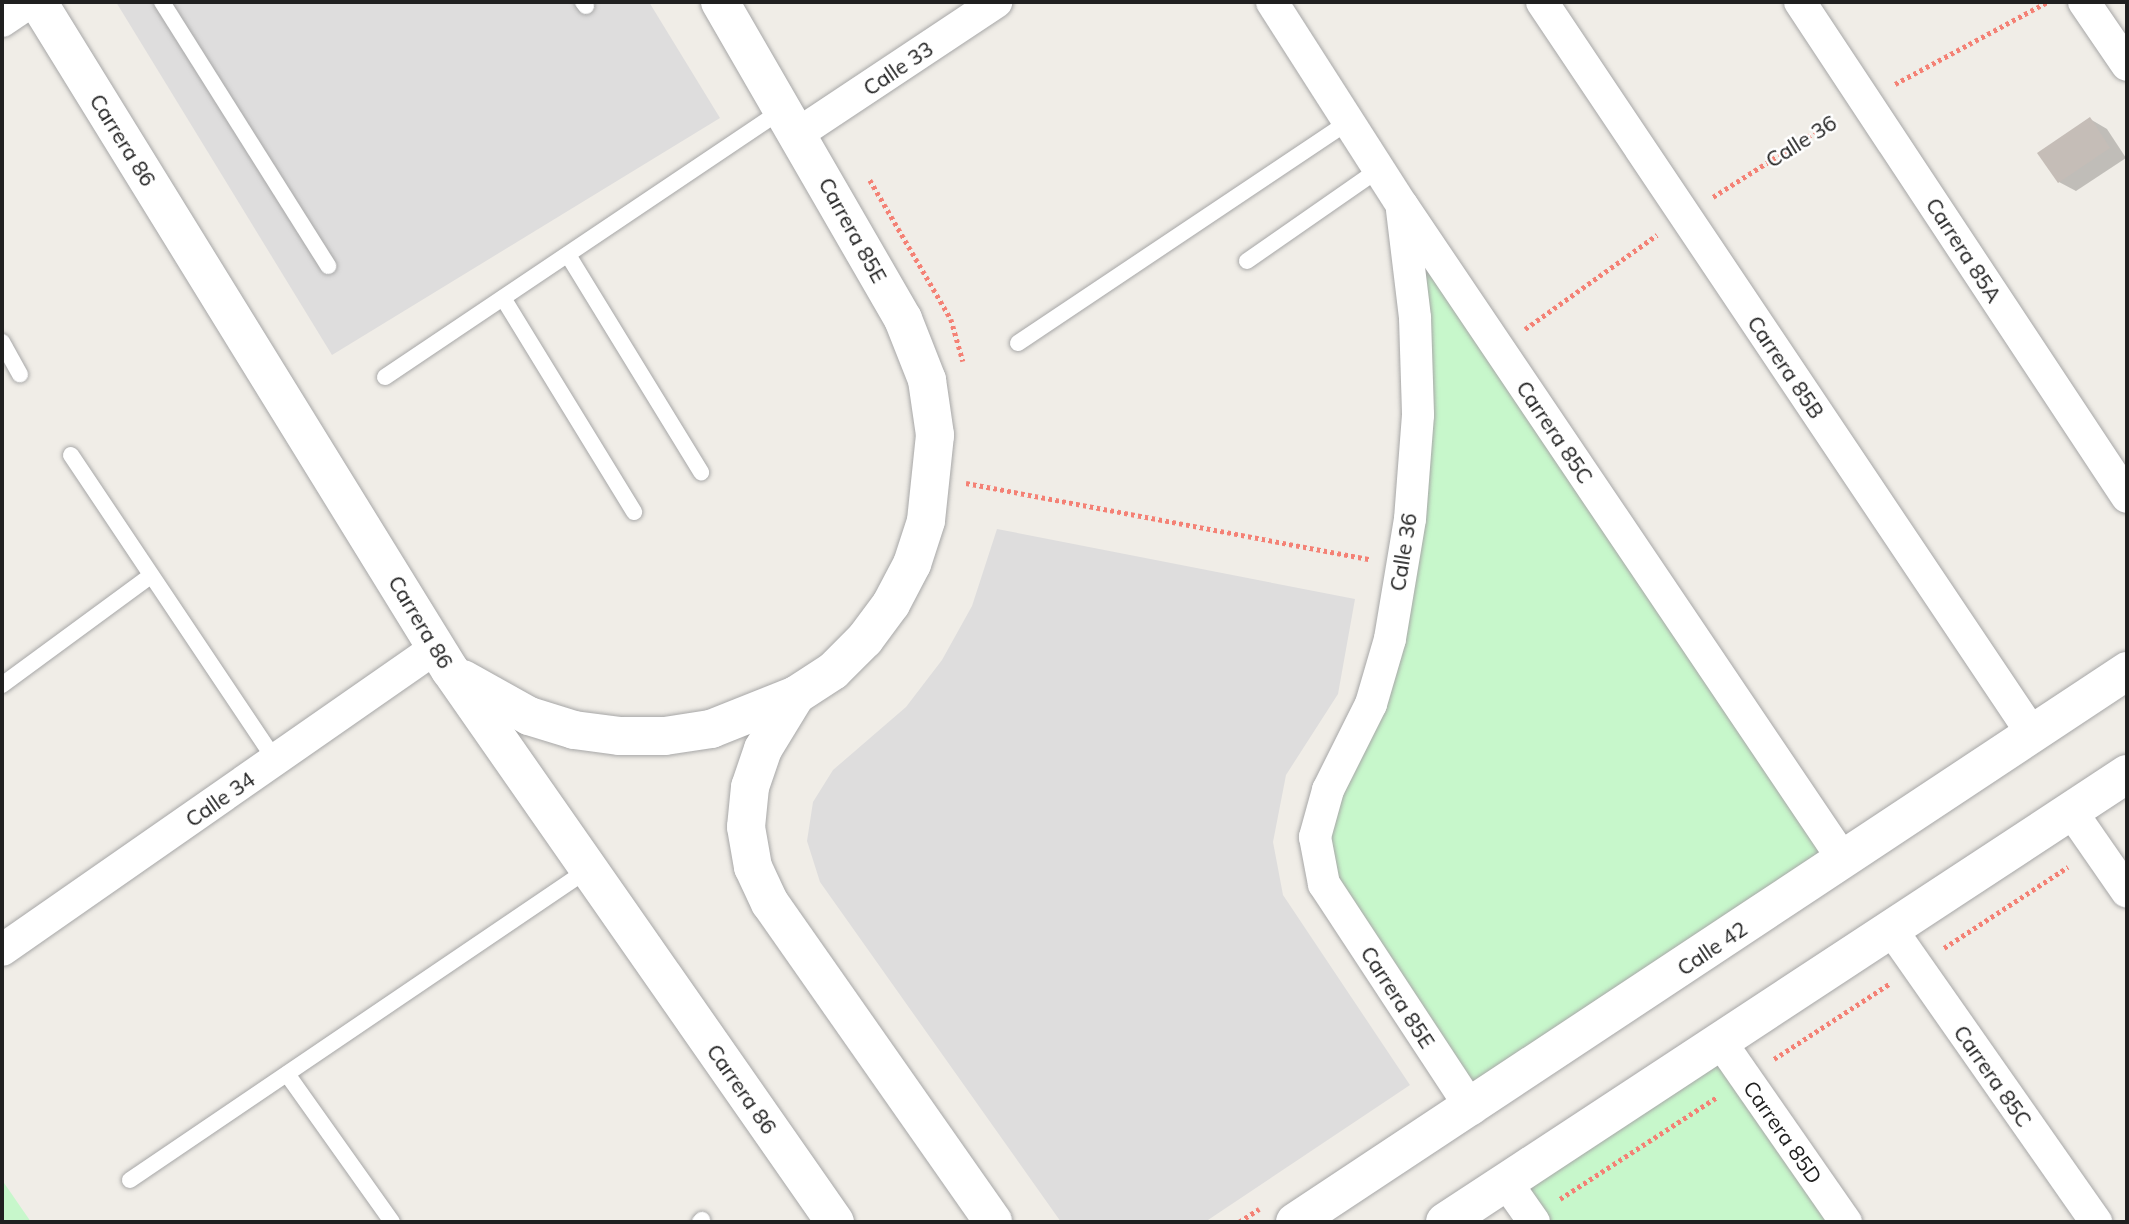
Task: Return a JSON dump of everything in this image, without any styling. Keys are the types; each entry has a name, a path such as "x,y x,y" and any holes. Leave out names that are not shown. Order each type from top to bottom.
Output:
{"street":[{"path":"2,21 30,2"},
{"name":"Carrera 86","path":"38,2 443,659 835,1222"},
{"name":"Carrera 85E","path":"720,2 792,121 903,319 926,380 935,435 934,477"},
{"name":"Calle 33","path":"792,121 996,2"},
{"name":"Carrera 85C","path":"1272,2 1378,170 1843,859"},
{"name":"Carrera 85B","path":"1542,2 2031,732"},
{"name":"Carrera 85A","path":"1800,2 2127,497"},
{"path":"2084,2 2127,65"},
{"name":"Calle 36","path":"1324,884 1315,838 1328,790 1371,705 1390,639 1402,565 1418,415 1415,318 1402,205"},
{"path":"443,659 488,696 530,716 574,730 619,736 665,736 711,729 796,695 833,671 865,639 891,604 912,564 934,477"},
{"name":"Calle 34","path":"2,950 275,760 443,659"},
{"name":"Calle 42","path":"1295,1222 1472,1109 2031,732 2127,671"},
{"path":"796,695 763,749 750,787 746,827 753,867 770,903 993,1222"},
{"path":"1446,1222 2127,774"},
{"path":"2071,811 2127,892"},
{"name":"Carrera 85E","path":"1324,884 1472,1109"},
{"name":"Carrera 85C","path":"1891,929 2096,1222"},
{"name":"Carrera 85D","path":"1720,1041 1846,1222"},
{"path":"1506,1182 1532,1220"}],"lane":[{"path":"162,2 328,266"},
{"path":"385,377 568,255 792,121"},
{"path":"1018,343 1348,122"},
{"path":"1247,261 1378,170"},
{"path":"568,255 701,472"},
{"path":"503,298 634,512"},
{"path":"2,342 20,374"},
{"path":"71,455 149,577 275,760"},
{"path":"2,685 149,577"},
{"path":"130,1180 590,869"},
{"path":"287,1074 392,1222"}],"path":[{"name":"Calle 36","path":"1498,348 1685,215 1865,100 2047,2"},
{"path":"934,477 1402,565"},
{"path":"1532,1220 2097,848"}],"shaded area":[{"path":"116,2 649,2 720,118 332,355"},
{"path":"997,529 1355,599 1338,694 1286,775 1273,842 1283,895 1410,1085 1205,1222 1061,1222 820,882 807,841 813,802 833,770 906,707 942,660 972,606"}],"green space":[{"path":"1402,205 1843,859 1472,1109 1324,884 1328,790 1371,704 1410,519"},
{"path":"1720,1041 1846,1222 1534,1222 1506,1182"},
{"path":"2,1180 31,1222 2,1222"}],"building":[{"path":"2090,117 2110,148 2058,183 2037,153"}]}
